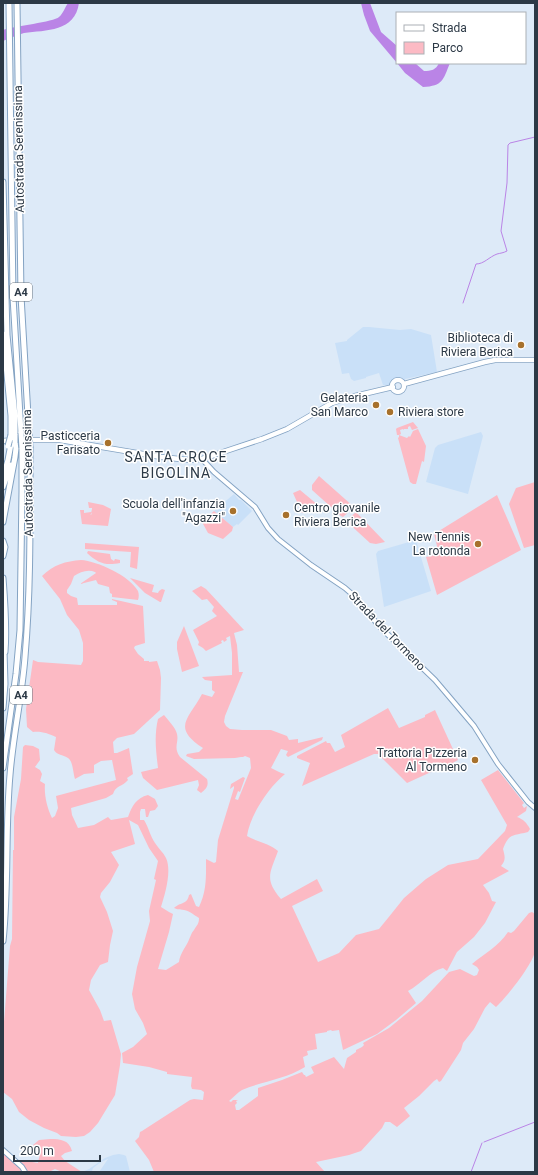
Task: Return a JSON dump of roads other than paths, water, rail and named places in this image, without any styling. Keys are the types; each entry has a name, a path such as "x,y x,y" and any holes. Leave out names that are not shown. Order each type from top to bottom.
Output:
{"highway":[{"name":"Autostrada Serenissima","path":"3,768 20,630 22,491 22,448 13,297 9,3"},
{"name":"Autostrada Serenissima","path":"3,941 6,910 7,819 10,774 24,675 27,631 30,506 30,448 21,296 17,3"},
{"path":"3,182 7,335 15,416 13,435 8,443 3,469"},
{"path":"3,334 13,435"},
{"path":"3,476 8,460 8,443"},
{"path":"3,487 11,463 8,443"},
{"path":"3,522 16,448 8,443"},
{"path":"3,540 5,547 3,556"},
{"path":"3,578 6,612 5,684 3,708"},
{"path":"3,637 5,652"}],"main road":[{"path":"404,384 495,360 535,360"},
{"path":"8,443 35,439 60,440 161,458 189,460 202,459 262,440 287,429 332,403 392,387 397,380 404,384"},
{"path":"392,387 399,392 404,388 404,384"}],"street":[{"name":"Strada del Tormeno","path":"202,459 214,472 255,507 268,528 278,539 353,595 380,627 435,680 474,726 498,764 528,802 535,808"},
{"path":"3,1150 22,1167 25,1172"}],"waterway":[{"path":"463,303 476,264 482,263 494,255 507,251 501,231 507,183 508,145 510,143 535,137"},
{"path":"484,1142 535,1122"},
{"path":"471,1172 482,1143"}],"place":[{"name":"Biblioteca di Riviera Berica","path":"521,345"},
{"name":"Gelateria San Marco","path":"376,405"},
{"name":"Riviera store","path":"390,412"},
{"name":"Pasticceria Farisato","path":"108,443"},
{"name":"Scuola dell'infanzia \"Agazzi\"","path":"233,511"},
{"name":"Centro giovanile Riviera Berica","path":"286,515"},
{"name":"New Tennis La rotonda","path":"478,544"},
{"name":"Trattoria Pizzeria Al Tormeno","path":"475,760"}],"district":[{"name":"SANTA CROCE BIGOLINA","path":"176,466"}]}
